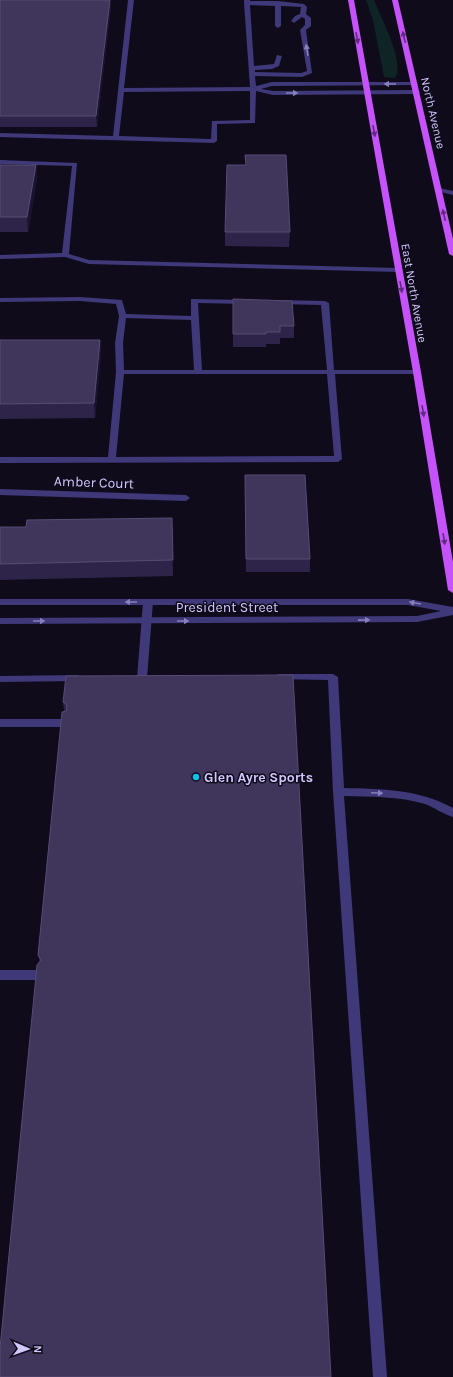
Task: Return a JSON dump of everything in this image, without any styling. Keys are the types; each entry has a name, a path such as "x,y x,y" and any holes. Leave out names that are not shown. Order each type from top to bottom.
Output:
{"main road":[{"name":"East North Avenue","path":"351,0 417,372 453,590"},
{"name":"North Avenue","path":"395,0 453,254"}],"street":[{"path":"116,139 131,0"},
{"path":"0,135 83,136 116,139 214,141 214,122 253,122 253,89 252,74 252,68 247,1 302,5 304,7 304,22 310,72 302,75 252,74"},
{"path":"278,3 278,26"},
{"path":"297,17 304,22 297,26 295,22 297,17"},
{"path":"252,68 272,67 280,61 279,56"},
{"path":"253,89 272,84 415,84"},
{"path":"122,90 253,89 273,93 417,92"},
{"path":"0,162 75,164 65,256"},
{"path":"438,190 453,193"},
{"path":"0,257 65,256 89,262 398,270"},
{"path":"0,300 80,299 119,302 123,316 119,343 120,372 112,460"},
{"path":"198,371 194,302 256,302"},
{"path":"0,460 338,459 332,371 325,303 271,302"},
{"path":"123,316 195,318"},
{"path":"120,372 417,372"},
{"name":"Amber Court","path":"0,492 186,498"},
{"name":"President Street","path":"0,602 408,602 453,611"},
{"path":"127,678 146,678 148,602"},
{"name":"President Street","path":"0,621 417,619 453,611"},
{"path":"269,677 332,677 338,792 380,1377"},
{"path":"0,679 90,678"},
{"path":"0,723 62,723"},
{"path":"338,792 404,795 425,799 453,812"},
{"path":"0,975 36,975"}],"green space":[{"path":"366,0 374,0 391,40 395,51 398,71 395,78 384,77 373,20"}],"building":[{"path":"0,0 110,0 96,116 0,116"},
{"path":"245,155 286,155 290,232 225,232 227,165 246,165"},
{"path":"0,165 36,165 27,217 0,217"},
{"path":"233,299 292,301 294,326 280,326 280,332 266,332 266,334 233,334"},
{"path":"0,340 100,340 94,403 0,404"},
{"path":"245,475 305,475 310,559 246,559"},
{"path":"172,518 173,560 0,564 0,527 26,527 27,520"},
{"path":"293,675 331,1377 0,1377 0,1348 37,965 41,960 38,955 62,712 66,711 67,708 66,704 63,702 66,676"}],"place":[{"name":"Glen Ayre Sports","path":"196,777"}]}
